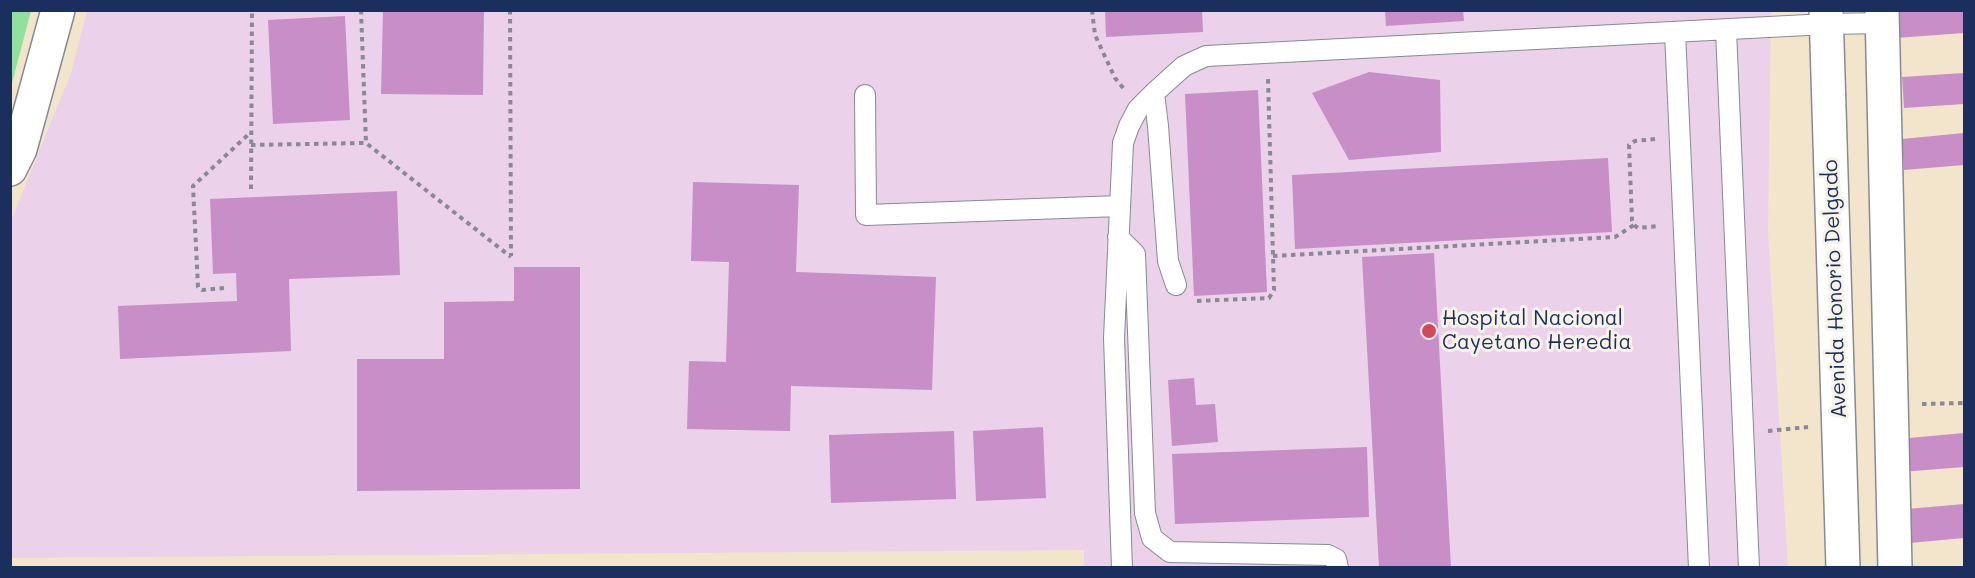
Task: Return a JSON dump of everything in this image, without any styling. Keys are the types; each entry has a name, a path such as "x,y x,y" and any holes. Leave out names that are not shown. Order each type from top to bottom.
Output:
{"street":[{"path":"10,169 20,149 58,10"},
{"name":"Avenida Honorio Delgado","path":"1827,17 1843,567"},
{"path":"1882,17 1895,567"}],"lane":[{"path":"1122,567 1114,338 1123,143 1138,109 1184,66 1206,56 1725,30 1827,17 1882,17"},
{"path":"1725,30 1749,567"},
{"path":"1675,32 1699,567"},
{"path":"1154,93 1168,261 1176,285"},
{"path":"865,95 866,215 1120,206"},
{"path":"1118,237 1135,255 1145,513 1152,538 1170,552 1328,555 1336,559 1338,567"}],"path":[{"path":"251,189 252,10"},
{"path":"361,10 366,143"},
{"path":"251,145 366,143 511,256 510,10"},
{"path":"1092,10 1095,35 1115,78 1138,109"},
{"path":"1176,285 1192,301 1269,298 1274,290 1268,53"},
{"path":"224,288 202,290 198,287 193,186 251,132"},
{"path":"1679,137 1635,141 1629,146 1632,220 1638,228 1683,223"},
{"path":"1273,256 1615,237 1634,225"},
{"path":"1892,405 1965,403"}],"shaded area":[{"path":"87,11 1771,11 1768,232 1788,567 1084,568 1084,550 11,558 10,223 71,73"}],"green space":[{"path":"10,11 31,11 11,87"}],"building":[{"path":"383,10 484,10 483,95 381,94"},
{"path":"1105,10 1202,10 1203,32 1106,37"},
{"path":"1385,10 1463,10 1464,21 1386,26"},
{"path":"1894,10 1964,10 1964,33 1896,38"},
{"path":"345,16 350,120 273,124 268,20"},
{"path":"1369,72 1440,80 1441,152 1349,160 1312,93"},
{"path":"1964,73 1964,104 1904,108 1902,77"},
{"path":"1258,90 1267,292 1194,296 1185,94"},
{"path":"1964,133 1964,165 1904,170 1902,139"},
{"path":"1608,158 1612,232 1295,249 1292,175"},
{"path":"693,182 799,185 796,272 936,277 932,390 791,386 790,431 687,429 689,361 726,362 729,262 691,261"},
{"path":"397,191 400,275 289,279 291,351 120,359 118,306 237,301 236,273 213,274 210,199"},
{"path":"1434,253 1451,568 1379,568 1362,257"},
{"path":"514,267 580,267 580,489 357,491 357,359 444,359 444,302 514,301"},
{"path":"1194,378 1196,405 1215,404 1218,442 1172,446 1168,380"},
{"path":"1043,427 1046,498 976,501 973,431"},
{"path":"954,431 956,499 831,503 829,435"},
{"path":"1964,433 1964,467 1901,472 1898,439"},
{"path":"1367,447 1369,517 1175,524 1172,454"},
{"path":"1964,504 1964,538 1899,544 1896,510"}],"place":[{"name":"Hospital Nacional Cayetano Heredia","path":"1429,331"}]}
